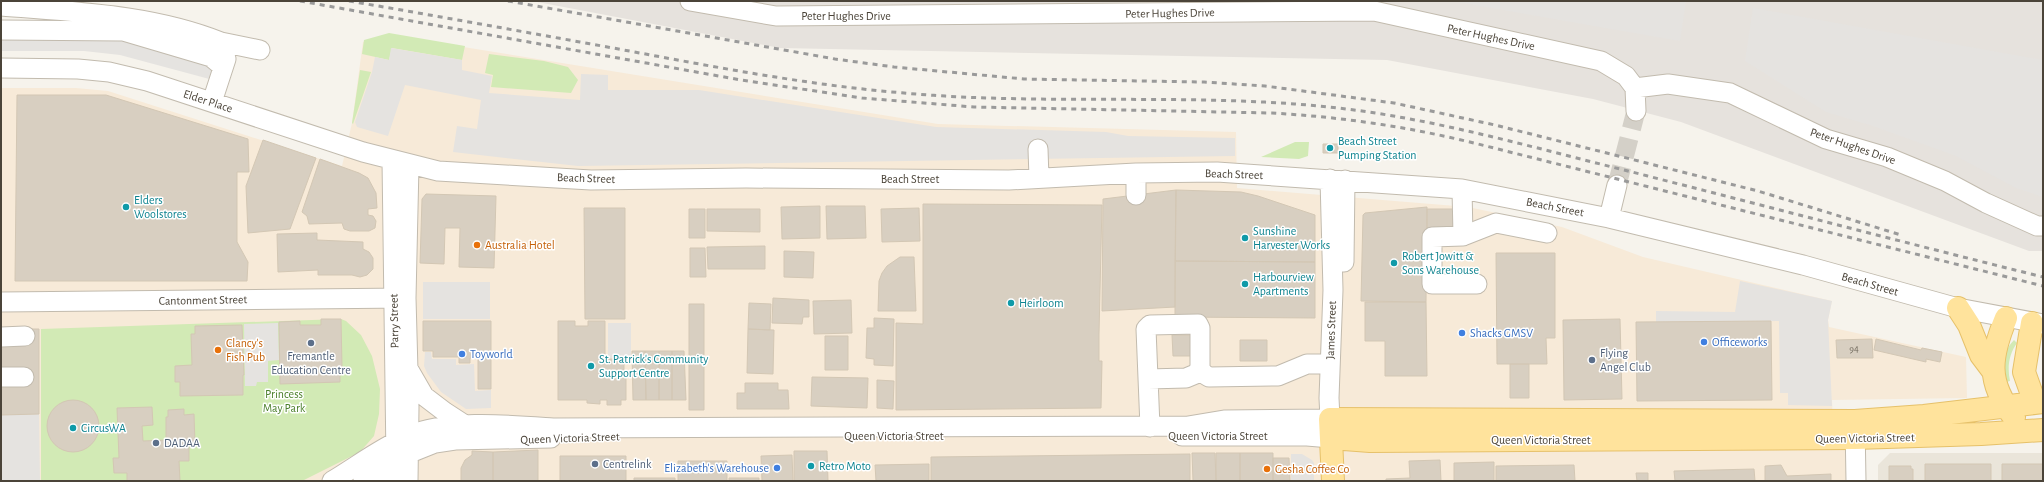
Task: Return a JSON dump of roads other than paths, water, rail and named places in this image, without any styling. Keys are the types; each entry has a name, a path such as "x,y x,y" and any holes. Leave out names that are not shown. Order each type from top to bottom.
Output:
{"main road":[{"path":"1958,308 1969,324 1981,355 1993,371"},
{"path":"2006,318 1993,356 1993,371 1997,389 2005,406 2034,430"},
{"path":"2037,324 2024,372 2039,403"},
{"name":"Queen Victoria Street","path":"1855,430 1924,416 2039,403"},
{"name":"Queen Victoria Street","path":"1337,429 1370,441 1855,430 1981,434 2034,430"},
{"name":"James Street","path":"1333,481 1337,429"},
{"name":"James Street","path":"1337,429 1345,481"}],"street":[{"name":"Peter Hughes Drive","path":"690,1 776,16 1374,11 1601,61 1626,76 1635,88 1668,84 1730,93 1826,139 1887,157 1945,181 1986,203 2037,226 2043,226"},
{"path":"1,6 126,16 206,36 221,42 260,50"},
{"path":"1,30 123,30 211,57 223,67"},
{"path":"212,102 226,59 221,42"},
{"name":"Elder Place","path":"1,68 78,69 109,72 147,81 330,142 400,162"},
{"path":"1635,88 1636,111"},
{"path":"1038,148 1040,178"},
{"name":"Beach Street","path":"400,162 438,171 591,180 738,178 1009,180 1136,173 1217,172 1337,179 1462,189 1609,218 1802,264 1958,308 2037,324"},
{"name":"Parry Street","path":"400,162 400,298 403,448 408,481"},
{"path":"1136,173 1136,195"},
{"name":"James Street","path":"1337,179 1329,364 1337,429"},
{"name":"James Street","path":"1337,179 1341,364 1337,429"},
{"path":"1609,218 1617,185"},
{"path":"1462,189 1463,236"},
{"path":"1477,284 1432,284 1432,237 1463,236 1496,223 1547,233"},
{"name":"Parry Street","path":"393,481 403,448 409,369 400,298"},
{"name":"Cantonment Street","path":"1,302 400,298"},
{"path":"1150,427 1146,329 1152,324 1198,324 1204,371"},
{"path":"1,337 25,336"},
{"path":"1148,379 1186,378 1204,371 1282,375 1307,364 1329,364"},
{"path":"409,369 424,396 465,425"},
{"path":"1,377 24,377"},
{"name":"Queen Victoria Street","path":"403,448 431,428 465,425 553,428 1150,427 1188,426 1224,420 1337,429"},
{"name":"Queen Victoria Street","path":"403,448 455,440 533,439 580,436 1307,436 1337,429"},
{"path":"1855,430 1856,481"},
{"path":"332,481 403,448"},
{"path":"363,481 403,448"}],"tunnel":[{"path":"1617,185 1636,111"}],"railway":[{"path":"300,1 741,80 862,98 974,107 1272,113 1350,120 1401,128 1478,144 2043,286"},
{"path":"349,1 686,62 794,80 867,90 961,97 1018,99 1248,101 1305,105 1396,116 1531,146 2043,277"},
{"path":"508,1 835,59 894,67 1024,79 1204,82 1265,86 1394,103 1495,125 1758,191 1901,235"}],"place":[{"name":"Beach Street Pumping Station","path":"1330,148"},
{"name":"Elders Woolstores","path":"126,207"},
{"name":"Sunshine Harvester Works","path":"1245,238"},
{"name":"Australia Hotel","path":"477,245"},
{"name":"Robert Jowitt & Sons Warehouse","path":"1394,263"},
{"name":"Harbourview Apartments","path":"1245,284"},
{"name":"Heirloom","path":"1011,303"},
{"name":"Shacks GMSV","path":"1462,333"},
{"name":"Officeworks","path":"1704,342"},
{"name":"Fremantle Education Centre","path":"311,343"},
{"name":"Clancy's Fish Pub","path":"218,350"},
{"name":"Toyworld","path":"462,354"},
{"name":"Flying Angel Club","path":"1592,360"},
{"name":"St. Patrick's Community Support Centre","path":"591,366"},
{"name":"CircusWA","path":"73,428"},
{"name":"DADAA","path":"156,443"},
{"name":"Centrelink","path":"595,464"},
{"name":"Retro Moto","path":"811,466"},
{"name":"Elizabeth's Warehouse","path":"777,468"},
{"name":"Gesha Coffee Co","path":"1267,469"}],"park label":[{"name":"Princess May Park","path":"284,401"}]}
